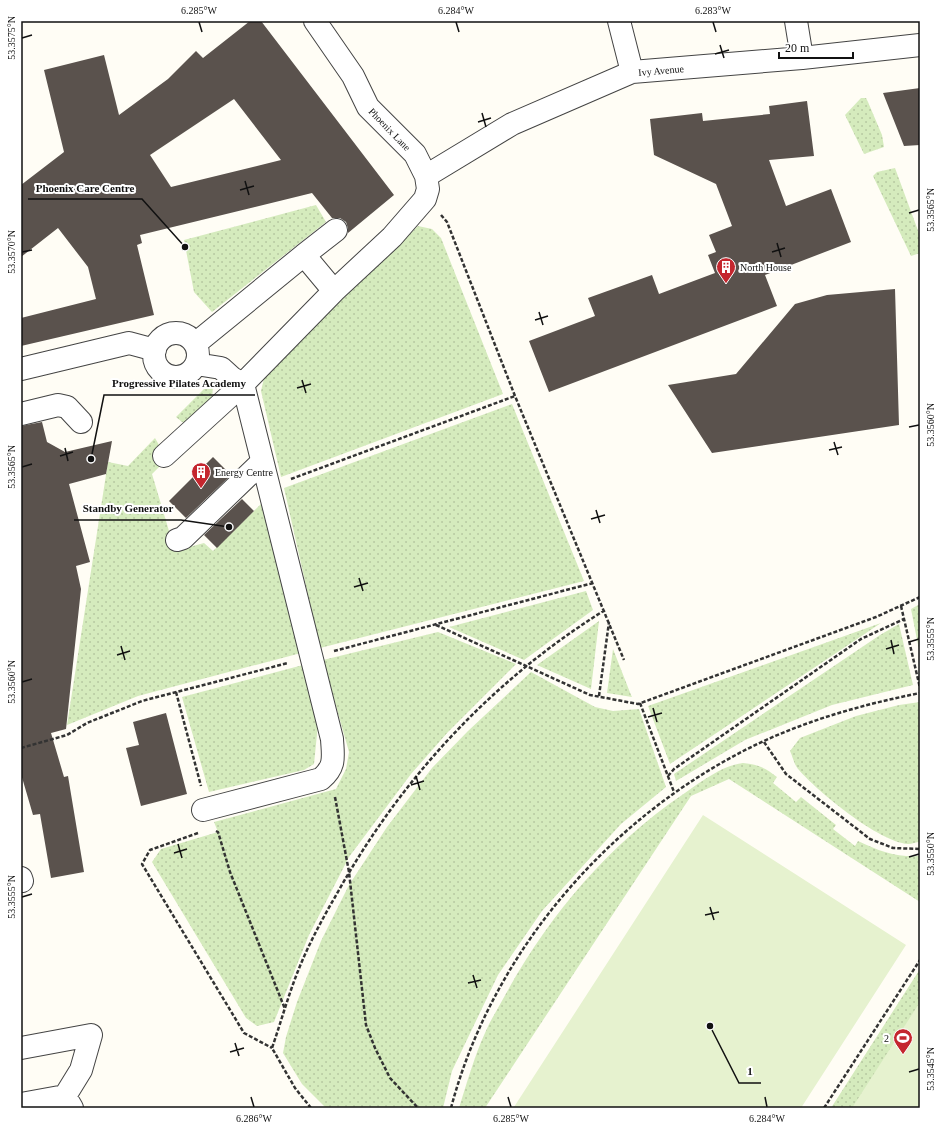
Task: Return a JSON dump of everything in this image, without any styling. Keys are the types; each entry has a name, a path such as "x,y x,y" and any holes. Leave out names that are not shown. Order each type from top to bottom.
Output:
{"street":[{"name":"Phoenix Lane","path":"315,21 353,76 368,107 415,154 426,176 428,189 425,199"},
{"path":"619,21 632,72"},
{"path":"796,21 802,58"},
{"name":"Ivy Avenue","path":"426,176 512,124 632,72 802,58 920,45"},
{"path":"164,456 243,384 334,291 392,237 425,199"},
{"path":"207,816 321,779 330,771 334,758 332,739 243,384 232,378 221,368 196,354 184,335 176,334 163,338 155,350 156,364 166,374 180,377 192,370 196,354 304,255 336,230"},
{"path":"304,255 334,291"},
{"path":"21,369 129,343 155,350"},
{"path":"21,414 58,405 67,407 81,422"},
{"path":"177,540 183,538 262,462"},
{"path":"21,1048 90,1035 81,1070 68,1102 22,1100"}],"path":[{"path":"425,199 447,222 515,396 605,610 624,660"},
{"path":"269,487 515,396"},
{"path":"436,625 590,695 640,703 876,616 920,597"},
{"path":"901,606 920,688"},
{"path":"272,1048 305,956 321,921 377,826 412,781 452,734 493,694 526,666 576,628 605,610"},
{"path":"668,776 674,769 860,639 904,619"},
{"path":"599,696 609,621"},
{"path":"176,692 207,816 218,832 230,872 285,1009"},
{"path":"451,1108 469,1050 491,1004 520,954 553,907 595,860 629,827 694,778 733,756 824,717 874,702 920,693"},
{"path":"640,703 674,792"},
{"path":"21,748 67,735"},
{"path":"764,742 786,774 870,839 893,848 920,849"},
{"path":"330,771 349,872 366,1025 375,1048 390,1078 418,1108"},
{"path":"207,816 150,850 142,864 244,1033 272,1048 295,1088 312,1108"},
{"path":"824,1108 920,960"}],"green space":[{"path":"861,98 866,98 868,102 882,135 884,147 864,154 845,115"},
{"path":"895,168 920,236 920,253 911,256 873,176 877,172"},
{"path":"316,205 326,222 212,312 194,292 184,240"},
{"path":"418,226 432,229 441,238 503,394 281,477 261,391 265,374"},
{"path":"210,383 213,386 212,399 186,423 182,422 176,417"},
{"path":"512,404 584,581 320,648 284,488"},
{"path":"155,438 159,445 157,453 165,461 152,474 175,551 204,543 213,551 261,504 301,653 138,696 67,725 108,462 128,466"},
{"path":"586,591 593,610 524,660 449,627"},
{"path":"920,604 920,655 911,609"},
{"path":"599,621 591,689 537,665"},
{"path":"881,623 670,764 648,706"},
{"path":"899,624 913,685 832,705 745,740 676,781 674,774 880,635"},
{"path":"438,632 516,664 448,732 411,774 349,857 309,935 274,1022 257,1026 246,1018 152,862 161,849 218,832 214,822 336,789 346,769 349,752 323,660"},
{"path":"613,649 631,695 632,697 607,693"},
{"path":"303,665 318,724 314,764 304,770 209,792 182,697"},
{"path":"531,672 595,707 613,711 639,709 666,787 621,824 542,911 498,975 452,1071 443,1108 326,1108 302,1084 283,1053 286,1037 297,1002 321,941 349,885 387,827 432,768 468,731"},
{"path":"920,702 920,842 908,844 881,835 834,803 797,768 790,751 800,738 856,716 899,705"},
{"path":"743,763 757,765 773,774 777,777 773,783 796,802 801,797 836,825 833,829 855,846 858,841 895,855 920,856 920,902 729,779 691,796 485,1108 459,1108 477,1051 494,1016 520,969 539,940 580,886 628,837 654,815 718,771"},
{"path":"703,815 906,945 801,1108 514,1107"},
{"path":"920,969 920,1108 831,1108"},
{"name":"2","path":"920,1002 920,1108 852,1108"}],"building":[{"path":"250,21 261,21 394,195 348,233 346,222 340,218 332,218 312,193 140,235 142,243 137,245 154,315 21,346 21,318 96,299 88,267 58,228 21,257 21,185 64,152 44,70 104,55 119,115 168,79 196,51 203,58","holes":["234,99 281,160 171,187 150,155"]},
{"path":"920,88 920,145 904,146 883,93"},
{"name":"North House","path":"807,101 814,156 769,160 786,206 831,189 851,242 765,275 777,306 549,392 529,341 595,316 588,298 652,275 659,294 715,273 708,255 716,252 709,235 732,226 716,184 654,155 650,119 702,113 703,121 770,114 769,106"},
{"path":"895,289 899,425 712,453 668,385 736,374 795,304 827,295"},
{"path":"42,422 47,442 65,452 112,441 106,474 69,484 90,562 76,566 81,589 66,729 51,733 64,777 68,776 84,872 51,878 40,814 33,815 21,774 21,426"},
{"name":"Energy Centre","path":"213,457 231,475 186,518 169,501"},
{"path":"242,499 254,511 217,548 204,535"},
{"path":"166,713 187,794 141,806 126,748 139,745 133,722"}],"place":[{"name":"Phoenix Care Centre","path":"185,247"},
{"name":"North House","path":"726,284"},
{"name":"Progressive Pilates Academy","path":"91,459"},
{"name":"Energy Centre","path":"201,489"},
{"name":"Standby Generator","path":"229,527"},
{"name":"1","path":"710,1026"},
{"name":"2","path":"903,1055"}]}
